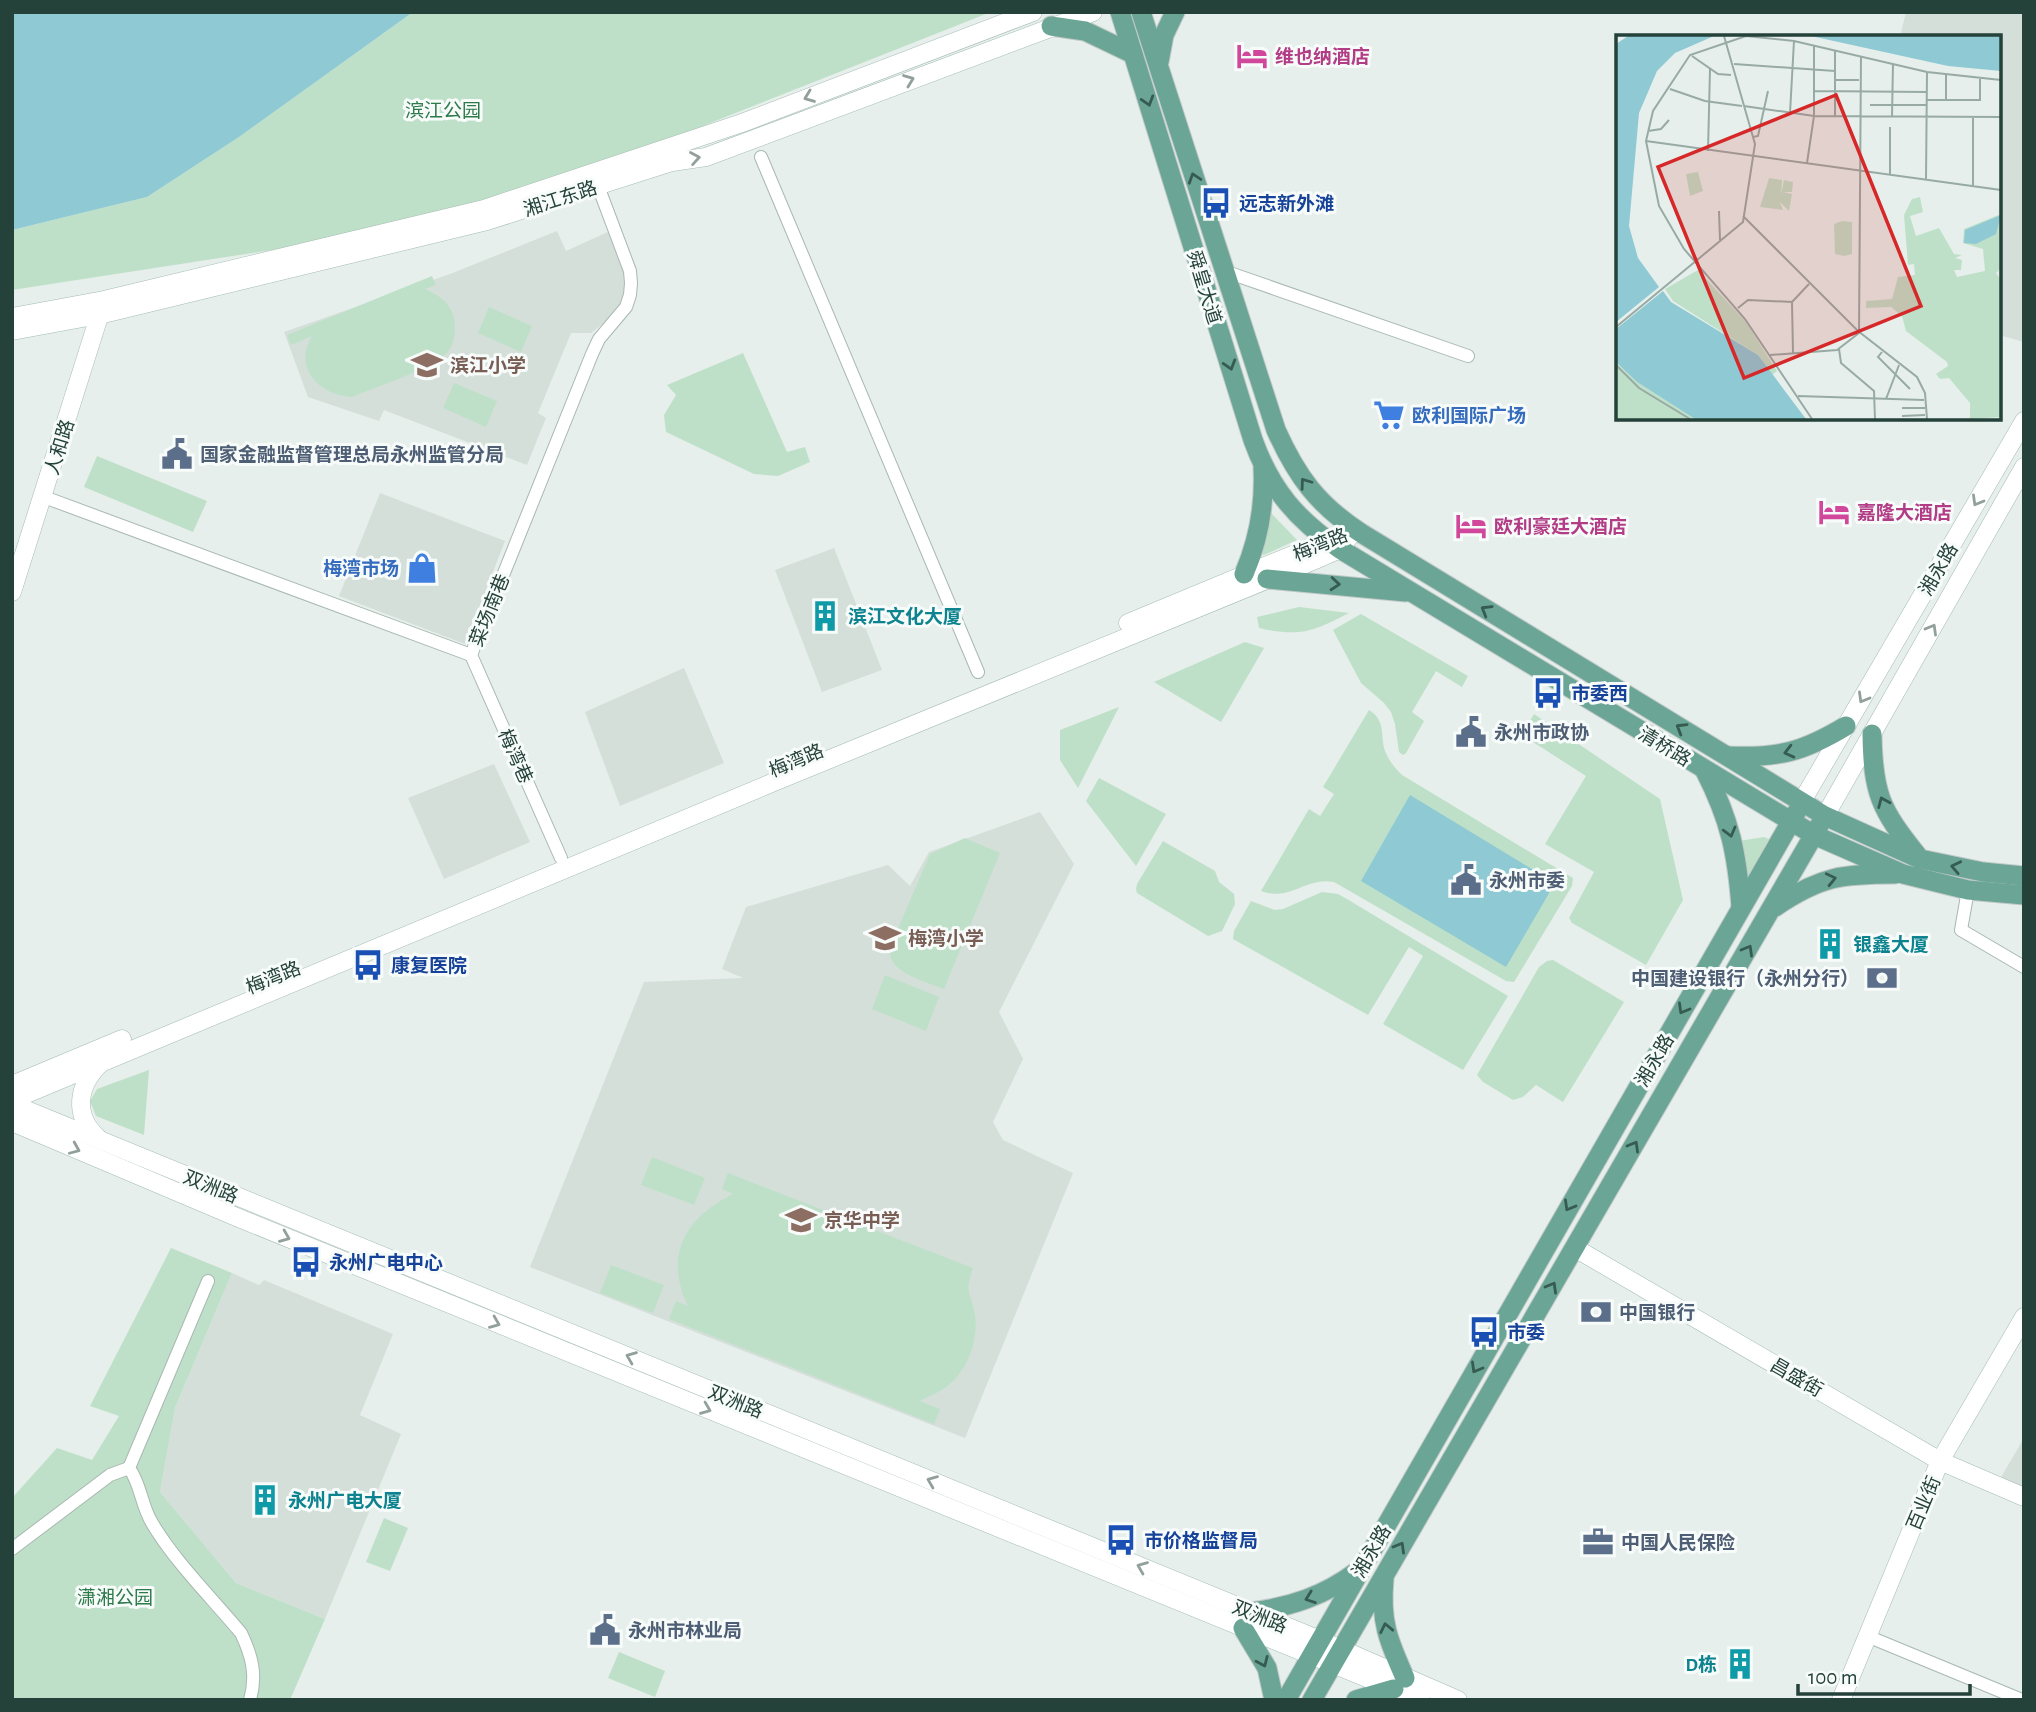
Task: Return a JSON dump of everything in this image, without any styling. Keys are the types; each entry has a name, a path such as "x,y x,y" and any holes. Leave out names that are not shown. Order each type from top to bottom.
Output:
{"main road":[{"name":"湘江东路","path":"12,331 484,209 731,127 1033,12"},
{"name":"湘江东路","path":"12,317 102,307 487,221 672,162 706,157 1093,12"},
{"name":"舜皇大道","path":"1120,12 1263,467 1301,520 1334,545"},
{"name":"舜皇大道","path":"1141,12 1267,403 1290,460 1328,509 1355,529"},
{"path":"1159,67 1164,35 1175,12"},
{"path":"1011,21 1018,38"},
{"path":"1051,26 1085,31 1133,54"},
{"name":"人和路","path":"12,592 102,307"},
{"name":"湘永路","path":"1286,1700 1790,822 2024,421"},
{"path":"2000,463 2023,471"},
{"path":"1263,467 1264,508 1259,532 1256,576 1413,593"},
{"name":"湘永路","path":"1312,1700 2023,471"},
{"name":"梅湾路","path":"12,1085 561,858 1334,545 1355,529"},
{"name":"清桥路","path":"1355,529 1825,816 1916,857 1983,872 2024,876"},
{"name":"清桥路","path":"1334,545 1814,835 1903,874 1968,890 2024,895"},
{"name":"梅湾路","path":"12,1102 105,1060 1256,576"},
{"path":"1741,907 1732,835 1722,804 1706,770 1723,754 1764,758 1815,745 1846,726"},
{"path":"1771,910 1796,893 1823,880 1856,874 1903,874 1916,857 1880,801 1873,771 1872,734"},
{"path":"101,1140 85,1124 80,1098 91,1075 105,1060"},
{"name":"双洲路","path":"12,1102 1400,1684 1458,1700"},
{"name":"双洲路","path":"12,1122 144,1178 1185,1594"},
{"path":"144,1178 152,1161"},
{"name":"昌盛街","path":"1575,1248 1940,1461 2024,1497"},
{"name":"百业街","path":"1841,1700 1940,1461 2024,1317"},
{"path":"1404,1494 1424,1506"},
{"path":"1274,1700 1267,1668 1247,1620 1309,1599 1341,1583 1362,1567"},
{"path":"1356,1700 1400,1684 1384,1623 1384,1575"},
{"name":"双洲路","path":"1400,1684 1421,1700"}],"street":[{"path":"761,157 978,672"},
{"name":"菜场南巷","path":"44,497 471,655 592,354 599,339 626,307 630,296 629,271 598,186"},
{"path":"1224,271 1468,356"},
{"name":"梅湾巷","path":"471,655 561,858"},
{"path":"1968,890 1961,930 2024,967"},
{"path":"12,1549 110,1475 129,1468 208,1281"},
{"path":"129,1468 138,1483 144,1509 164,1542 241,1633 250,1650 254,1668 250,1700"},
{"path":"1867,1636 2022,1700"}],"shaded area":[{"path":"1906,12 2024,12 2024,342 2001,336 2001,35 1900,35"},
{"name":"滨江小学","path":"557,231 566,251 610,231 627,281 625,298 616,313 591,333 571,333 538,413 546,418 527,465 384,410 379,421 308,397 284,332 450,274"},
{"name":"梅湾市场","path":"380,493 505,541 465,644 339,596"},
{"name":"滨江文化大厦","path":"834,548 882,670 822,692 775,570"},
{"path":"684,668 724,763 620,806 585,712"},
{"path":"494,764 530,842 444,879 408,798"},
{"name":"京华中学","path":"1040,812 1074,864 999,1012 1023,1059 993,1122 1003,1140 1073,1173 965,1438 530,1267 644,982 743,978 722,969 746,907 888,865 910,886 929,852"},
{"path":"232,1273 259,1285 264,1280 393,1334 360,1415 401,1434 325,1619 236,1583 160,1492 175,1408"},
{"path":"2024,1438 2024,1489 2000,1479"}],"green space":[{"name":"滨江公园","path":"413,12 991,12 670,139 543,183 454,208 291,247 12,290 12,230 147,197 239,137"},
{"path":"432,276 436,285 425,289 447,304 454,319 451,347 443,357 419,370 352,397 329,391 312,378 306,359 312,336 291,345 287,335"},
{"path":"489,307 532,326 521,352 478,333"},
{"path":"743,353 787,452 805,447 810,462 778,476 754,474 666,432 664,415 676,395 667,385"},
{"path":"454,383 497,401 486,427 443,408"},
{"path":"97,456 207,501 193,532 84,487"},
{"path":"1269,511 1297,540 1264,555 1262,554"},
{"path":"1299,607 1349,613 1306,631 1285,632 1259,628 1257,617"},
{"path":"1361,614 1468,676 1462,687 1436,671 1412,712 1424,721 1403,755 1399,752 1391,712 1361,683 1333,630"},
{"path":"1245,642 1264,648 1221,722 1154,682"},
{"path":"1119,707 1078,788 1060,760 1060,730"},
{"path":"1369,710 1378,718 1387,755 1402,775 1573,878 1572,886 1514,982 1506,981 1334,882 1314,883 1281,894 1261,891 1309,809 1320,816 1334,794 1323,787"},
{"path":"1534,714 1660,799 1683,900 1646,965 1572,923 1569,918 1594,872 1545,844 1586,776 1522,735"},
{"path":"1099,778 1166,814 1136,866 1086,801"},
{"path":"1764,837 1769,839 1747,879 1739,841"},
{"path":"965,838 1000,853 944,989 900,970 890,956 890,947 930,854"},
{"path":"1163,841 1215,871 1219,882 1234,894 1235,904 1222,931 1208,936 1137,893 1137,884"},
{"path":"1322,892 1338,894 1347,899 1508,996 1463,1070 1383,1024 1423,956 1409,947 1368,1015 1233,939 1234,931 1251,901 1275,910 1283,909"},
{"path":"1553,960 1624,1002 1563,1102 1536,1085 1523,1097 1513,1100 1483,1082 1477,1075 1539,967"},
{"path":"885,975 939,997 926,1031 872,1009"},
{"path":"149,1070 144,1135 96,1116 90,1101 97,1089"},
{"path":"652,1157 705,1178 694,1205 641,1185"},
{"path":"728,1173 973,1268 969,1288 976,1326 968,1359 949,1385 920,1401 940,1409 934,1424 669,1319 676,1301 688,1306 678,1270 683,1240 703,1214 733,1194 722,1189"},
{"name":"潇湘公园","path":"171,1248 232,1273 175,1408 160,1492 236,1583 325,1619 290,1700 12,1700 12,1498 57,1448 92,1460 119,1416 90,1406"},
{"path":"611,1265 664,1285 653,1313 600,1293"},
{"path":"384,1518 408,1528 390,1571 366,1562"},
{"path":"619,1652 665,1671 655,1697 608,1678"}],"water":[{"path":"12,12 413,12 239,137 147,197 12,230"},
{"path":"1410,795 1555,883 1506,967 1361,881"}],"place":[{"name":"维也纳酒店","path":"1252,56"},
{"name":"远志新外滩","path":"1216,203"},
{"name":"滨江小学","path":"427,365"},
{"name":"欧利国际广场","path":"1389,415"},
{"name":"国家金融监督管理总局永州监管分局","path":"177,454"},
{"name":"嘉隆大酒店","path":"1834,512"},
{"name":"欧利豪廷大酒店","path":"1471,526"},
{"name":"梅湾市场","path":"422,568"},
{"name":"滨江文化大厦","path":"825,616"},
{"name":"市委西","path":"1548,693"},
{"name":"永州市政协","path":"1471,732"},
{"name":"永州市委","path":"1466,880"},
{"name":"梅湾小学","path":"885,938"},
{"name":"银鑫大厦","path":"1830,944"},
{"name":"康复医院","path":"368,965"},
{"name":"中国建设银行（永州分行）","path":"1882,978"},
{"name":"京华中学","path":"801,1220"},
{"name":"永州广电中心","path":"306,1262"},
{"name":"中国银行","path":"1596,1312"},
{"name":"市委","path":"1484,1332"},
{"name":"永州广电大厦","path":"265,1500"},
{"name":"市价格监督局","path":"1121,1540"},
{"name":"中国人民保险","path":"1598,1542"},
{"name":"永州市林业局","path":"605,1630"},
{"name":"D栋","path":"1740,1664"}]}
